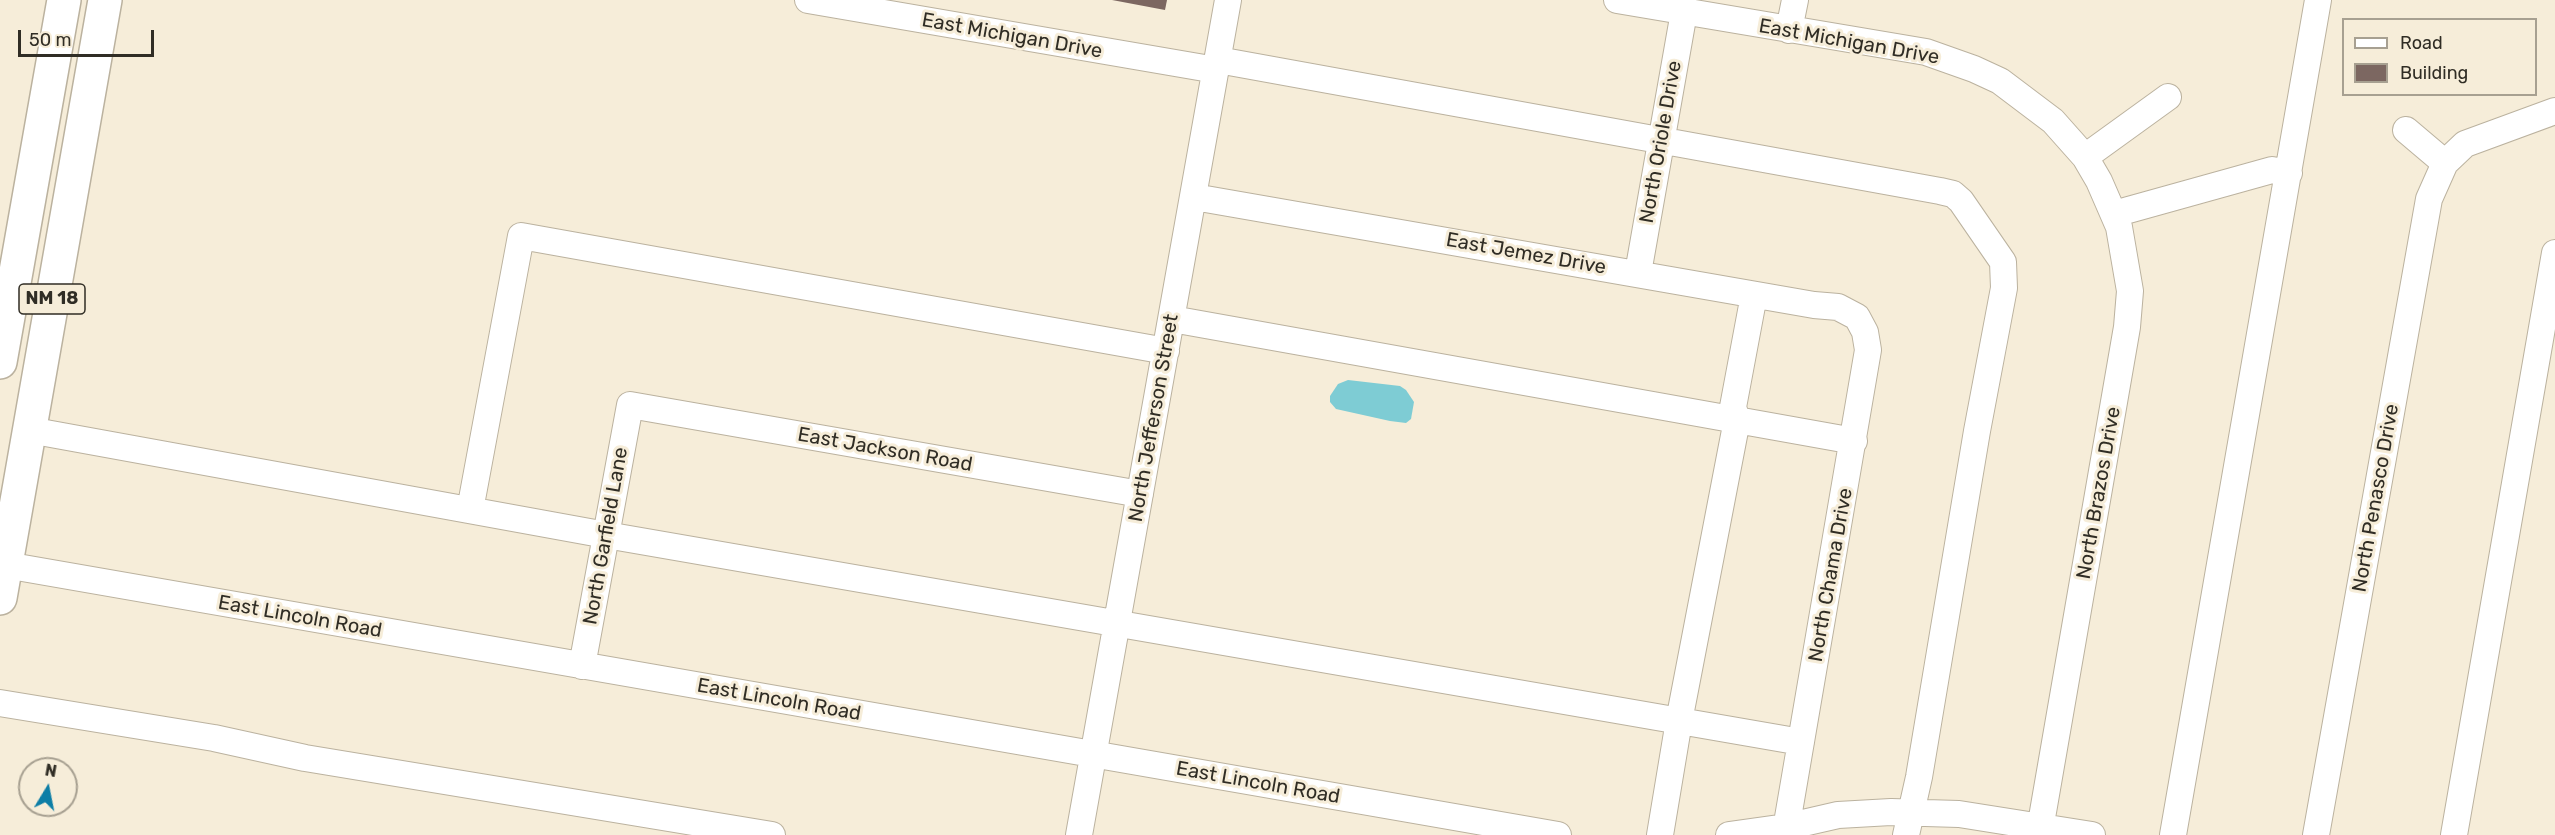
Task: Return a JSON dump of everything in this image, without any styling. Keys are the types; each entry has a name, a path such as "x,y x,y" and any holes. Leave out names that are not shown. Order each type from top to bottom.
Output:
{"main road":[{"name":"NM 18","path":"0,362 64,0"},
{"name":"NM 18","path":"0,598 3,565 105,0"}],"street":[{"name":"East Michigan Drive","path":"808,0 1217,65 1661,141 1953,195 1961,201 2003,262 2004,288 1909,824"},
{"name":"North Jefferson Street","path":"1079,835 1228,0"},
{"name":"East Michigan Drive","path":"1617,0 1926,52 2000,81 2053,121 2085,157"},
{"path":"1789,30 1795,0"},
{"path":"2173,835 2318,0"},
{"name":"North Oriole Drive","path":"1638,273 1684,12"},
{"path":"2085,157 2168,97"},
{"path":"2406,130 2445,163 2465,144 2555,111"},
{"name":"North Brazos Drive","path":"2040,831 2127,327 2130,291 2120,227 2085,157"},
{"name":"North Penasco Drive","path":"2316,835 2429,199 2445,163"},
{"path":"2114,214 2272,170 2289,172"},
{"name":"East Jemez Drive","path":"1194,197 1838,308 1857,317"},
{"path":"471,510 521,237 1166,351"},
{"path":"2454,835 2555,253"},
{"path":"1660,835 1679,721 1737,420 1733,408 1754,295"},
{"name":"North Chama Drive","path":"1785,831 1868,350 1865,332 1857,317"},
{"path":"1172,319 1854,441"},
{"name":"East Jackson Road","path":"630,405 1140,494"},
{"name":"North Garfield Lane","path":"582,666 630,405"},
{"path":"29,430 606,535 1801,742"},
{"name":"East Lincoln Road","path":"3,565 1095,754 1509,831 1558,835"},
{"path":"0,703 180,732 305,758 772,835"},
{"path":"1728,835 1785,831 1838,815 1909,824 1959,814 2040,831 2092,835"}],"water":[{"path":"1348,380 1400,386 1406,390 1414,402 1411,419 1406,423 1390,421 1336,409 1330,402 1330,396 1338,384"}],"building":[{"path":"1112,0 1167,0 1165,10"}]}
